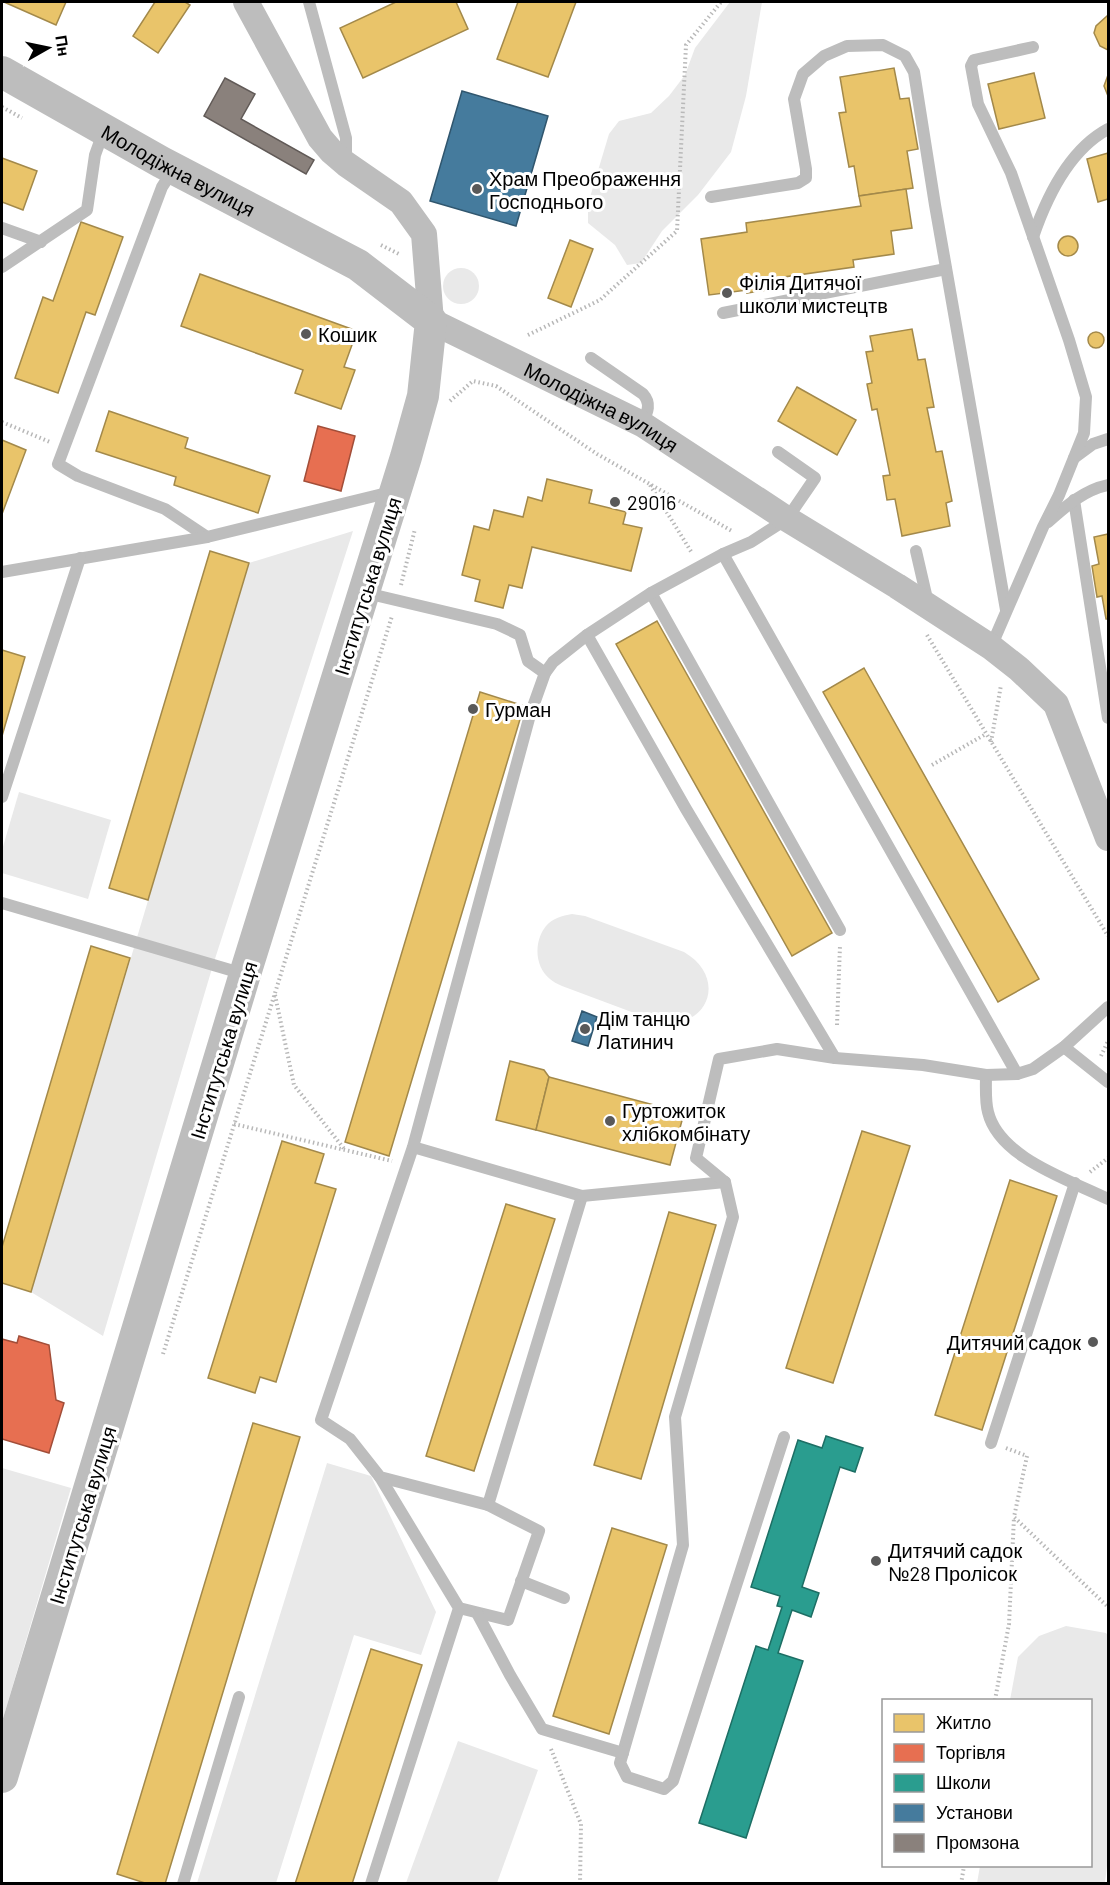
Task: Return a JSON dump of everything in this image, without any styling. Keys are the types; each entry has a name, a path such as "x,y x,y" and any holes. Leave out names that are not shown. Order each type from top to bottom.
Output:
{"street":[{"path":"246,2 320,138 346,164 401,202 424,234 431,321"},
{"name":"Молодіжна вулиця","path":"2,72 161,162 358,265 431,321 642,424 787,519 925,616 998,653 1019,669 1056,704 1108,838"},
{"name":"Інститутська вулиця","path":"2,1777 245,974 366,593 423,396 431,321"}],"lane":[{"path":"309,2 346,138 346,164"},
{"path":"711,197 798,183 806,178 794,99 803,74 824,56 847,46 883,45 905,56 914,72 1006,610"},
{"path":"998,653 1006,610 1059,495 1084,433 1086,397 1069,340 1011,173 978,104 971,66 974,60 1033,47"},
{"path":"2,267 87,210 95,155 104,129"},
{"path":"1033,237 1044,204 1060,178 1085,145 1108,129"},
{"path":"175,168 162,187 58,464 78,477 165,509 207,537"},
{"path":"2,228 40,242"},
{"path":"723,313 946,268"},
{"path":"591,358 648,399 649,405 642,424"},
{"path":"1073,459 1093,444 1108,439"},
{"path":"380,1477 488,1505 538,1531 508,1620 459,1608 380,1477 350,1439 321,1420 408,1165 530,715 545,674 553,662 587,635 651,593 723,554 751,542 787,519 815,478 778,452"},
{"path":"1043,526 1074,500 1108,485"},
{"path":"2,572 207,537 395,491"},
{"path":"1074,500 1108,718"},
{"path":"916,551 925,616"},
{"path":"723,554 1017,1074"},
{"path":"2,797 80,558"},
{"path":"366,593 497,624 520,635 528,661 545,674"},
{"path":"651,593 840,930"},
{"path":"587,635 686,809 836,1058"},
{"path":"2,903 245,974"},
{"path":"784,1437 673,1781 664,1790 627,1777 620,1763 622,1753 683,1545 675,1417 733,1217 725,1182 696,1158 705,1110 719,1059 777,1049 836,1058 923,1065 986,1075 1017,1074 1033,1069 1064,1047 1108,1007"},
{"path":"1064,1047 1108,1082"},
{"path":"986,1075 988,1112 1004,1142 1024,1159 1108,1199"},
{"path":"413,1147 582,1196 725,1182"},
{"path":"991,1443 1075,1183"},
{"path":"488,1505 582,1196"},
{"path":"521,1581 564,1598"},
{"path":"371,1884 459,1608"},
{"path":"477,1612 542,1729 622,1753"},
{"path":"183,1884 239,1696"}],"path":[{"path":"528,335 600,300 677,231 686,45 721,2"},
{"path":"447,404 472,381 496,386 597,454 751,542"},
{"path":"2,422 64,448"},
{"path":"650,484 700,567"},
{"path":"163,1353 397,599 418,519"},
{"path":"925,616 986,734 1108,936"},
{"path":"991,742 998,653"},
{"path":"932,765 986,734"},
{"path":"836,1058 840,930"},
{"path":"274,994 294,1085 345,1150"},
{"path":"234,1124 408,1165"},
{"path":"991,1443 1027,1456 1014,1517 1009,1624 995,1699"},
{"path":"1014,1517 1108,1607"},
{"path":"542,1729 581,1824 580,1884"},
{"path":"961,1884 964,1867"}],"shaded area":[{"path":"730,2 762,2 746,96 731,152 698,195 662,231 641,263 627,265 615,245 588,223 588,204 609,134 619,121 651,113 669,96 685,75 695,48"},
{"path":"461,268 474,273 479,286 474,299 461,304 448,299 443,286 448,273"},
{"path":"353,531 213,965 103,1336 31,1292 249,563"},
{"path":"19,792 111,820 88,899 2,873 2,850"},
{"path":"572,914 585,916 684,952 697,962 705,974 709,987 707,999 701,1009 691,1018 678,1022 661,1023 551,980 541,967 538,953 539,939 546,926 552,921"},
{"path":"327,1463 371,1476 436,1612 421,1655 354,1635 276,1883 197,1883"},
{"path":"2,1468 71,1488 2,1722"},
{"path":"1066,1626 1106,1633 1108,1636 1108,1857 1105,1883 977,1883 980,1867 1092,1867 1092,1699 1010,1699 1018,1657 1039,1636"},
{"path":"458,1741 538,1770 497,1883 406,1883"}],"building: Житло":[{"path":"4,2 66,2 56,25"},
{"path":"155,2 185,2 190,5 158,53 133,36"},
{"path":"396,2 456,2 468,29 363,78 340,28"},
{"path":"518,2 576,2 548,77 497,59"},
{"path":"1107,16 1108,50 1100,46 1094,33 1096,26"},
{"path":"894,68 900,99 909,98 918,149 907,151 913,188 859,196 854,166 849,167 839,113 846,112 840,77"},
{"path":"1034,73 1045,118 999,129 988,84"},
{"path":"1108,75 1108,96 1104,86"},
{"path":"1108,153 1108,199 1098,202 1087,159"},
{"path":"2,158 37,171 23,210 2,202"},
{"path":"906,189 912,228 891,231 894,254 853,260 854,267 784,277 785,287 747,293 747,290 709,295 701,239 747,232 746,223 861,206 859,196"},
{"path":"81,222 123,237 95,315 86,312 58,393 15,378 43,297 53,301"},
{"path":"1068,236 1075,239 1078,246 1075,253 1068,256 1061,253 1058,246 1061,239"},
{"path":"570,240 593,249 571,307 548,298"},
{"path":"200,274 357,331 344,367 355,370 341,409 295,393 303,370 181,326"},
{"path":"912,329 918,360 925,359 934,407 927,408 936,452 942,451 952,501 946,503 950,526 902,536 895,499 887,500 883,476 890,475 877,409 872,410 867,384 872,383 866,352 873,351 870,336"},
{"path":"1096,332 1102,334 1104,340 1102,346 1096,348 1090,346 1088,340 1090,334"},
{"path":"797,387 856,420 837,455 778,421"},
{"path":"109,411 188,438 185,448 270,476 258,513 174,485 176,477 96,451"},
{"path":"2,440 26,450 2,514"},
{"path":"547,479 592,490 589,503 626,512 623,524 642,528 631,571 532,547 522,588 509,585 503,608 475,601 480,580 462,575 474,526 489,530 494,510 523,517 528,497 542,501"},
{"path":"1108,534 1108,619 1106,619 1102,596 1097,597 1092,566 1099,564 1094,537"},
{"path":"210,551 249,563 148,900 109,888"},
{"path":"657,621 832,933 792,956 616,644"},
{"path":"2,650 25,657 2,736"},
{"path":"864,668 1039,979 998,1002 823,692"},
{"path":"480,692 524,706 389,1156 345,1142"},
{"path":"91,946 130,958 31,1292 2,1283 2,1247"},
{"path":"510,1061 544,1070 549,1077 536,1130 496,1120"},
{"name":"Гуртожиток хлібкомбінату","path":"549,1077 684,1113 670,1165 536,1130"},
{"path":"862,1131 910,1146 833,1383 786,1368"},
{"path":"282,1141 324,1154 315,1183 336,1189 276,1382 260,1377 255,1393 208,1378"},
{"path":"1010,1180 1057,1196 982,1430 935,1415"},
{"path":"506,1204 555,1219 474,1471 426,1456"},
{"path":"669,1212 716,1225 641,1479 594,1465"},
{"path":"253,1423 300,1437 165,1884 148,1884 117,1874"},
{"path":"612,1528 667,1545 609,1734 553,1716"},
{"path":"371,1649 422,1665 352,1884 295,1884"}],"building: Торгівля":[{"path":"318,426 355,436 341,491 304,481"},
{"path":"19,1336 49,1345 56,1400 64,1403 49,1453 2,1439 2,1339 17,1343"}],"building: Школи":[{"path":"826,1436 863,1448 855,1472 840,1467 802,1587 819,1593 811,1617 792,1610 778,1653 803,1661 746,1838 699,1823 756,1646 768,1650 782,1607 777,1606 780,1596 751,1587 798,1440 822,1448"}],"building: Установи":[{"path":"462,91 548,116 516,226 430,201"},
{"path":"582,1011 597,1017 588,1046 572,1041"}],"building: Промзона":[{"path":"225,78 255,94 241,119 314,160 306,174 204,116"}],"place":[{"name":"Храм Преображення Господнього","path":"477,189"},
{"name":"Філія Дитячої школи мистецтв","path":"727,293"},
{"name":"Кошик","path":"306,334"},
{"name":"29016","path":"615,502"},
{"name":"Гурман","path":"473,709"},
{"name":"Дім танцю Латинич","path":"585,1029"},
{"name":"Гуртожиток хлібкомбінату","path":"610,1121"},
{"name":"Дитячий садок","path":"1093,1342"},
{"name":"Дитячий садок №28 Пролісок","path":"876,1561"}]}
